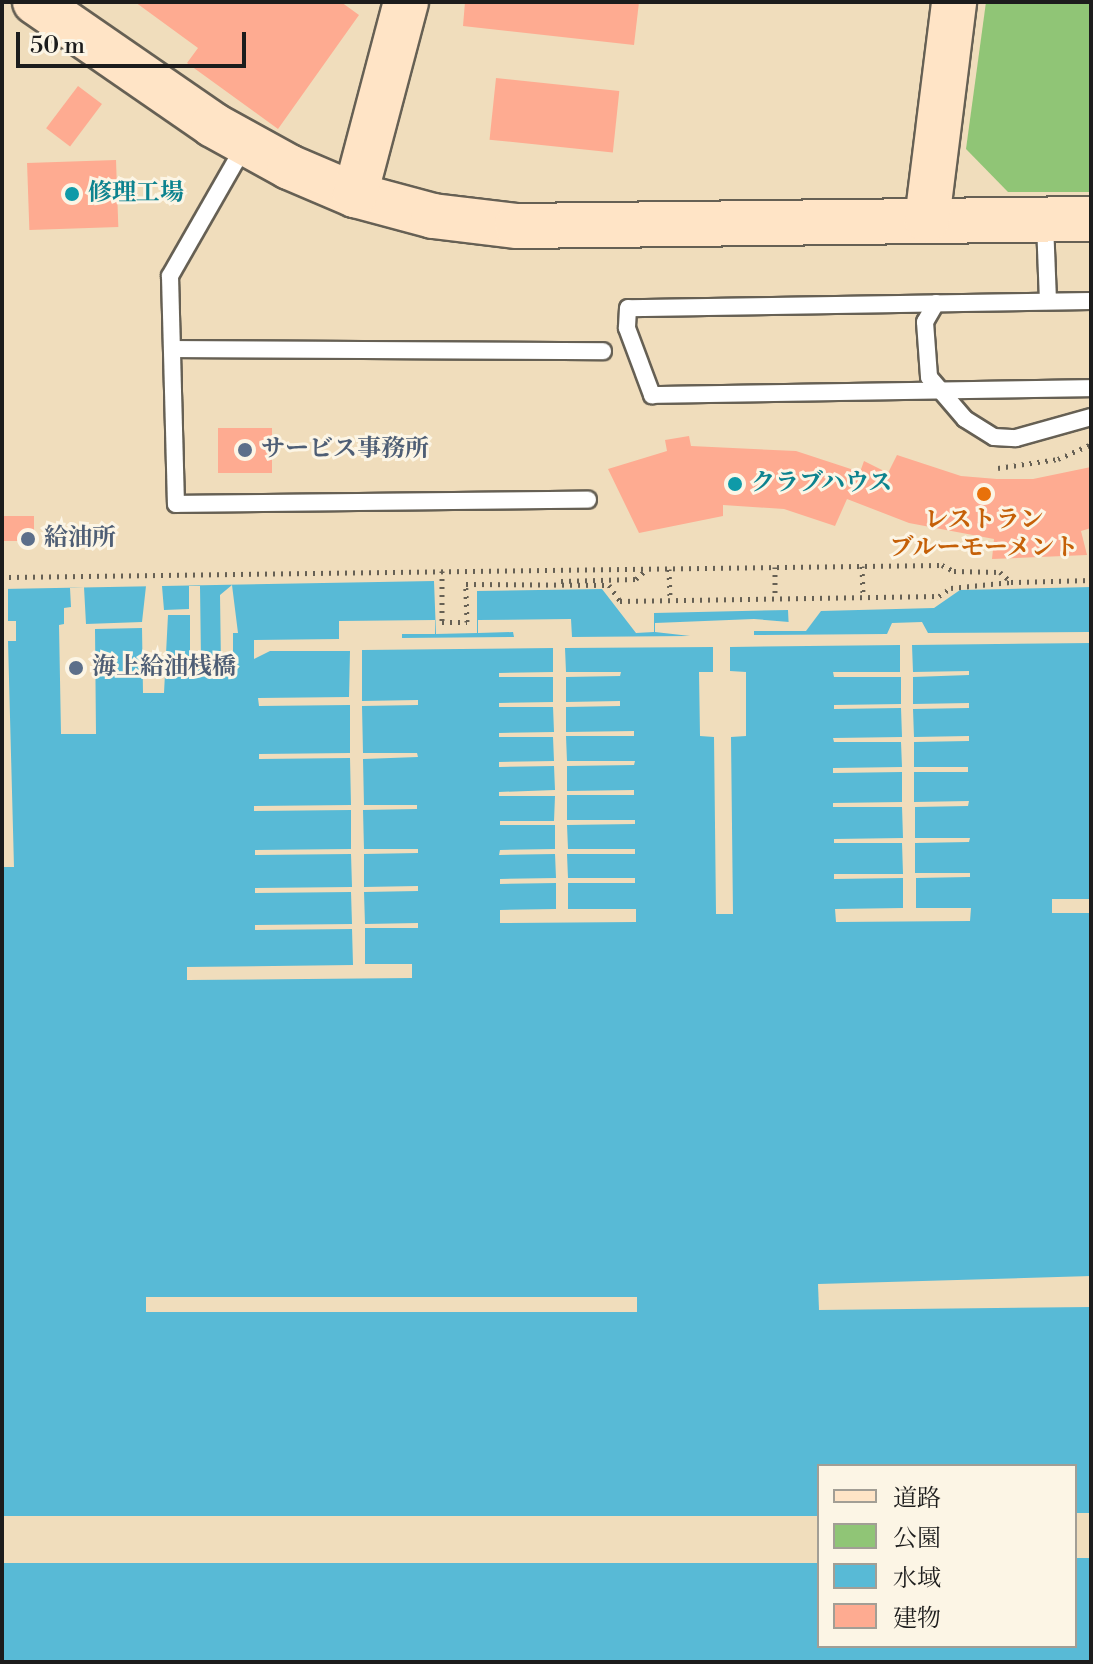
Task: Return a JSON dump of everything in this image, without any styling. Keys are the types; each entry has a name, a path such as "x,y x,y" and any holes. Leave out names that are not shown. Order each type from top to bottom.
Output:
{"street":[{"path":"35,2 246,144 355,195 433,216 517,226 1091,219"},
{"path":"355,195 406,2"},
{"path":"927,220 954,2"}],"lane":[{"path":"246,144 170,276 176,504 588,500"},
{"path":"1045,219 1048,301"},
{"path":"1091,301 628,308 627,328 652,395 1091,388"},
{"path":"936,303 925,322 923,344 936,391 965,419 994,437 1042,434 1091,417"},
{"path":"172,349 603,351"}],"path":[{"path":"998,468 1058,459 1091,444"},
{"path":"9,577 942,565 954,571 1000,572 1011,582"},
{"path":"862,566 863,597"},
{"path":"775,567 775,598"},
{"path":"442,571 442,622 467,622 466,584 636,579 647,569"},
{"path":"669,569 670,600"},
{"path":"560,581 609,585 620,601 939,596 951,588 1011,582 1091,580"}],"green space":[{"path":"986,2 1091,2 1091,192 1008,192 966,149"}],"water":[{"path":"434,581 436,634 477,633 477,591 602,589 636,633 654,632 654,613 788,610 789,631 806,631 821,611 934,608 960,590 1091,587 1091,1662 2,1662 2,589"}],"pier":[{"path":"232,585 238,633 233,633 233,665 221,665 220,595"},
{"path":"146,586 162,586 164,610 189,609 189,586 200,586 201,659 190,659 190,615 168,615 164,693 143,693 142,628 95,629 96,734 61,734 59,625 64,624 64,608 71,607 70,588 84,587 86,624 142,622"},
{"path":"8,588 8,621 16,621 16,641 8,641 14,867 3,867 2,622 3,589"},
{"path":"1091,617 1091,643 912,645 913,672 969,671 969,675 913,677 913,704 969,703 969,708 913,709 914,737 969,736 969,741 914,742 914,767 968,767 968,772 914,772 914,802 969,801 968,806 915,807 915,838 970,838 969,842 915,843 915,873 970,873 970,877 916,878 916,908 971,908 970,921 836,922 835,909 903,908 903,878 834,879 834,874 903,874 902,843 834,843 834,839 903,838 902,807 833,807 833,803 902,802 902,772 833,773 833,768 902,767 901,742 834,742 833,738 902,737 901,708 834,709 834,705 901,704 901,677 834,677 833,672 900,672 900,645 730,647 730,671 746,672 746,736 731,737 733,914 716,914 714,737 700,736 699,672 713,672 713,647 565,648 566,672 621,672 620,676 566,677 566,702 620,701 620,706 566,707 566,732 634,731 634,736 566,736 567,761 635,761 634,765 567,766 567,791 634,790 634,795 567,795 567,820 635,820 635,824 567,825 568,849 635,849 635,854 567,854 568,878 635,878 635,883 568,883 568,909 636,909 636,922 500,923 500,910 556,909 556,883 500,884 500,879 556,878 555,854 499,855 500,850 555,849 555,825 500,825 500,821 554,821 555,796 499,796 499,792 555,790 554,766 499,767 499,762 554,761 553,737 499,737 499,733 554,732 553,707 499,707 499,703 553,702 553,677 499,677 499,673 553,672 553,648 362,650 362,701 418,700 418,705 362,706 363,753 417,753 418,757 363,759 364,805 417,805 417,809 363,810 364,849 418,849 418,853 364,854 364,887 418,886 418,891 364,892 365,924 418,923 418,928 365,928 365,964 412,964 412,978 187,980 187,967 353,965 352,929 255,930 255,925 352,924 351,892 255,893 255,888 352,887 351,854 255,855 255,850 351,849 351,810 254,811 254,806 351,805 350,758 259,759 259,754 350,753 350,705 259,706 258,698 349,697 350,651 270,651 254,659 254,640 339,639 339,621 435,620 435,634 402,634 402,638 514,637 513,632 478,633 478,620 571,619 572,637 690,636 655,632 655,623 754,619 789,622 789,631 754,631 754,635 887,634 892,623 922,622 928,633 1089,632"},
{"path":"1052,899 1091,899 1091,913 1052,913"},
{"path":"1091,1276 1091,1307 819,1310 818,1284"},
{"path":"146,1297 637,1297 637,1312 146,1312"},
{"path":"1077,1513 1091,1513 1091,1558 1077,1558"},
{"path":"2,1516 817,1516 817,1563 2,1563"}],"building":[{"path":"135,2 341,2 359,15 278,129 187,63 198,48"},
{"path":"465,2 639,2 634,45 463,26"},
{"path":"496,78 619,91 613,153 490,140"},
{"path":"78,86 102,104 70,146 46,128"},
{"name":"修理工場","path":"116,160 118,227 29,230 27,163"},
{"name":"サービス事務所","path":"218,428 272,428 272,473 218,473"},
{"path":"689,436 691,446 796,451 860,472 864,461 888,473 897,455 961,476 997,479 1033,479 1091,467 1091,528 1081,531 1087,555 992,559 994,539 909,523 847,499 835,526 784,509 723,505 723,516 639,533 608,469 667,451 665,440"},
{"path":"2,516 34,516 34,541 2,541"}],"place":[{"name":"修理工場","path":"72,194"},
{"name":"サービス事務所","path":"245,450"},
{"name":"クラブハウス","path":"735,484"},
{"name":"レストラン ブルーモーメント","path":"984,494"},
{"name":"給油所","path":"28,539"},
{"name":"海上給油桟橋","path":"76,668"}]}
